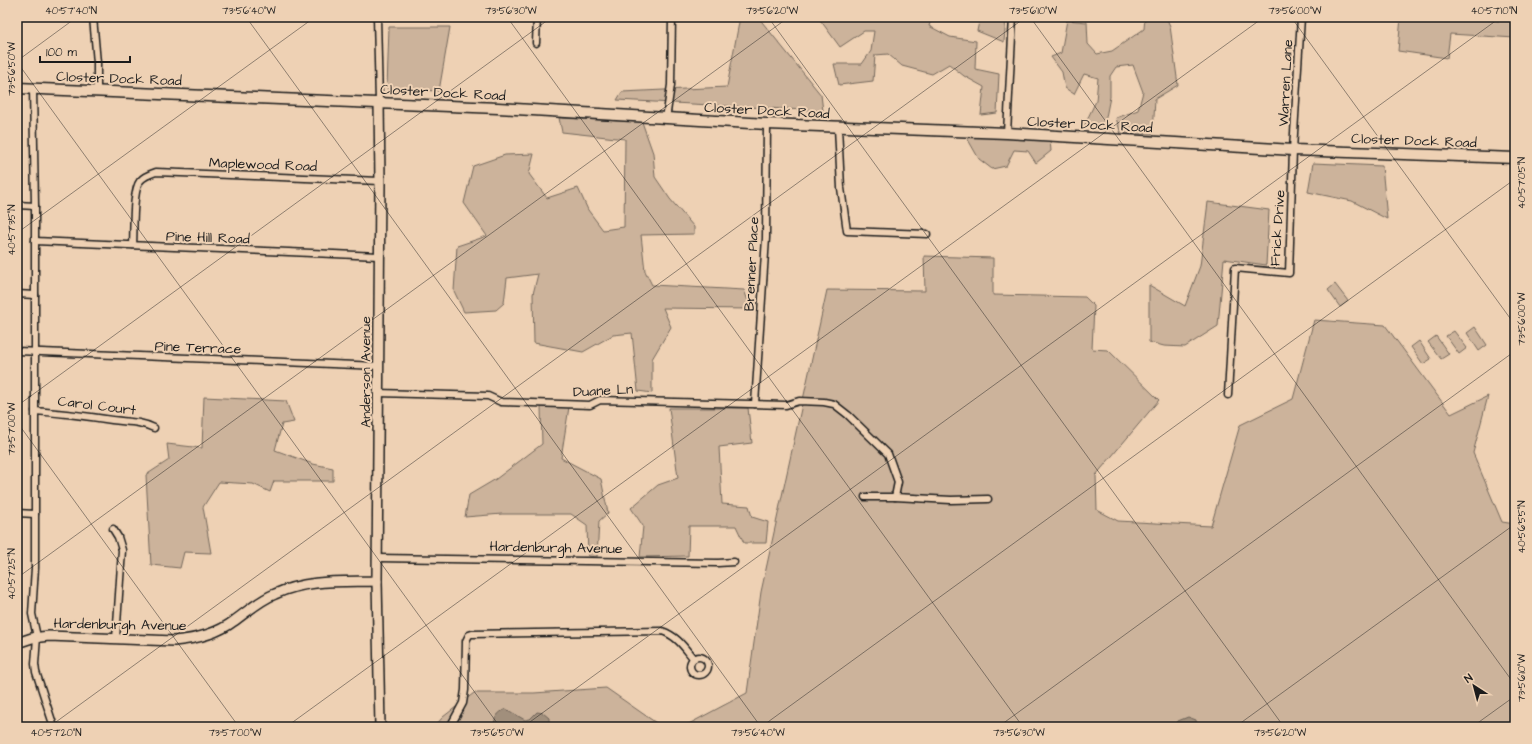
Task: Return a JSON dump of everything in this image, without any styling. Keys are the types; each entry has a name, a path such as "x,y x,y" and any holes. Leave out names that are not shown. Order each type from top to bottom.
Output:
{"main road":[{"name":"Closter Dock Road","path":"17,88 97,90 498,108 666,119 1007,133 1293,150 1515,158"},
{"name":"Anderson Avenue","path":"379,103 380,181 377,581 380,727"},
{"name":"Hardenburgh Avenue","path":"17,643 37,637 60,636 174,641 200,638 223,628 269,596 293,587 322,582 377,581"}],"street":[{"path":"93,17 97,63 97,90"},
{"name":"Anderson Avenue","path":"377,17 379,103"},
{"path":"536,17 536,43"},
{"path":"666,119 671,85 672,17"},
{"path":"1007,133 1013,17"},
{"name":"Warren Lane","path":"1293,150 1301,17"},
{"path":"33,88 35,206 35,568 32,614 37,637 35,664 36,672 54,727"},
{"name":"Brenner Place","path":"754,404 766,238 767,124"},
{"path":"838,127 841,188 847,231 927,234"},
{"name":"Frick Drive","path":"1228,395 1235,268 1289,273 1293,150"},
{"name":"Maplewood Road","path":"134,246 136,191 140,181 145,176 156,172 380,181"},
{"path":"17,205 35,206"},
{"name":"Pine Hill Road","path":"35,241 379,256"},
{"path":"17,294 35,295"},
{"name":"Pine Terrace","path":"17,351 379,366"},
{"name":"Duane Ln","path":"378,393 488,396 501,402 590,405 600,400 786,405 799,401 834,404 848,415 888,454 898,482 895,497"},
{"name":"Carol Court","path":"35,411 75,414 112,420 139,422 154,428"},
{"path":"866,497 951,500 988,499"},
{"path":"17,514 35,514"},
{"path":"113,529 118,537 122,550 116,639"},
{"name":"Hardenburgh Avenue","path":"377,558 714,563 734,562"},
{"path":"450,727 463,703 465,690 466,642 469,635 472,634 662,631 677,639 693,658"}],"shaded area":[{"path":"740,17 758,17 821,95 823,111 617,100 622,92 727,87"},
{"path":"818,17 932,17 929,26 950,37 976,41 975,69 999,74 997,113 981,115 984,87 964,76 949,64 932,74 902,66 888,54 875,55 873,81 839,85 834,64 862,64 871,51 874,31 864,31 840,47"},
{"path":"980,17 1006,17 1004,42 977,31"},
{"path":"1145,17 1166,17 1170,26 1178,85 1155,99 1153,134 1121,134 1116,118 1138,110 1143,92 1133,65 1116,67 1110,76 1110,97 1105,122 1083,128 1096,101 1098,78 1084,74 1074,94 1065,88 1062,72 1051,57 1061,53 1067,20 1087,22 1088,44 1097,54 1112,51 1144,29"},
{"path":"1401,17 1464,17 1499,21 1499,17 1515,17 1515,38 1450,34 1447,58 1398,51"},
{"path":"389,27 450,27 439,91 387,89"},
{"path":"559,118 642,122 653,153 655,177 670,199 694,227 694,234 641,235 645,271 652,285 744,290 751,309 663,308 671,327 652,359 652,393 638,391 632,333 613,335 583,352 534,343 533,294 538,274 507,278 504,303 496,310 464,312 454,291 457,246 487,236 464,203 473,166 505,155 534,154 529,174 547,198 578,188 588,210 603,230 624,227 625,139 562,132"},
{"path":"966,136 1050,139 1051,151 1036,163 1028,151 1014,150 1006,166 992,169 979,159"},
{"path":"1313,163 1382,166 1387,219 1352,201 1308,192"},
{"path":"1208,202 1269,210 1266,265 1224,259 1218,326 1185,347 1164,346 1149,342 1149,285 1185,306 1200,266"},
{"path":"924,256 993,258 993,295 1085,297 1094,306 1092,349 1108,350 1159,400 1096,475 1097,510 1118,521 1211,526 1240,425 1293,399 1314,320 1385,325 1451,414 1488,396 1473,453 1502,522 1515,524 1515,727 683,727 747,693 761,592 827,290 925,291"},
{"path":"1335,284 1348,301 1340,307 1328,290"},
{"path":"1475,327 1487,345 1479,351 1467,333"},
{"path":"1454,331 1467,348 1459,354 1446,336"},
{"path":"1436,336 1449,354 1441,359 1428,342"},
{"path":"1419,341 1431,359 1423,364 1411,347"},
{"path":"204,397 286,401 294,422 282,424 275,450 313,464 333,468 333,481 274,481 270,492 253,484 219,482 203,507 211,553 184,552 180,568 151,565 146,475 169,460 167,444 202,448"},
{"path":"541,407 569,407 561,458 601,479 608,513 599,521 597,557 588,556 587,525 571,514 502,514 465,517 469,495 496,479 542,444"},
{"path":"669,408 748,408 752,443 719,447 722,504 749,506 752,517 768,522 766,543 744,543 736,526 689,526 688,556 640,557 643,526 631,508 658,485 678,478"},
{"path":"606,688 662,727 434,727 443,717 474,693 534,693"},
{"path":"506,709 525,720 530,719 537,712 543,713 549,718 549,725 546,727 494,727 497,716 500,712"},
{"path":"1188,717 1196,720 1197,727 1177,727 1176,725 1178,721"}]}
